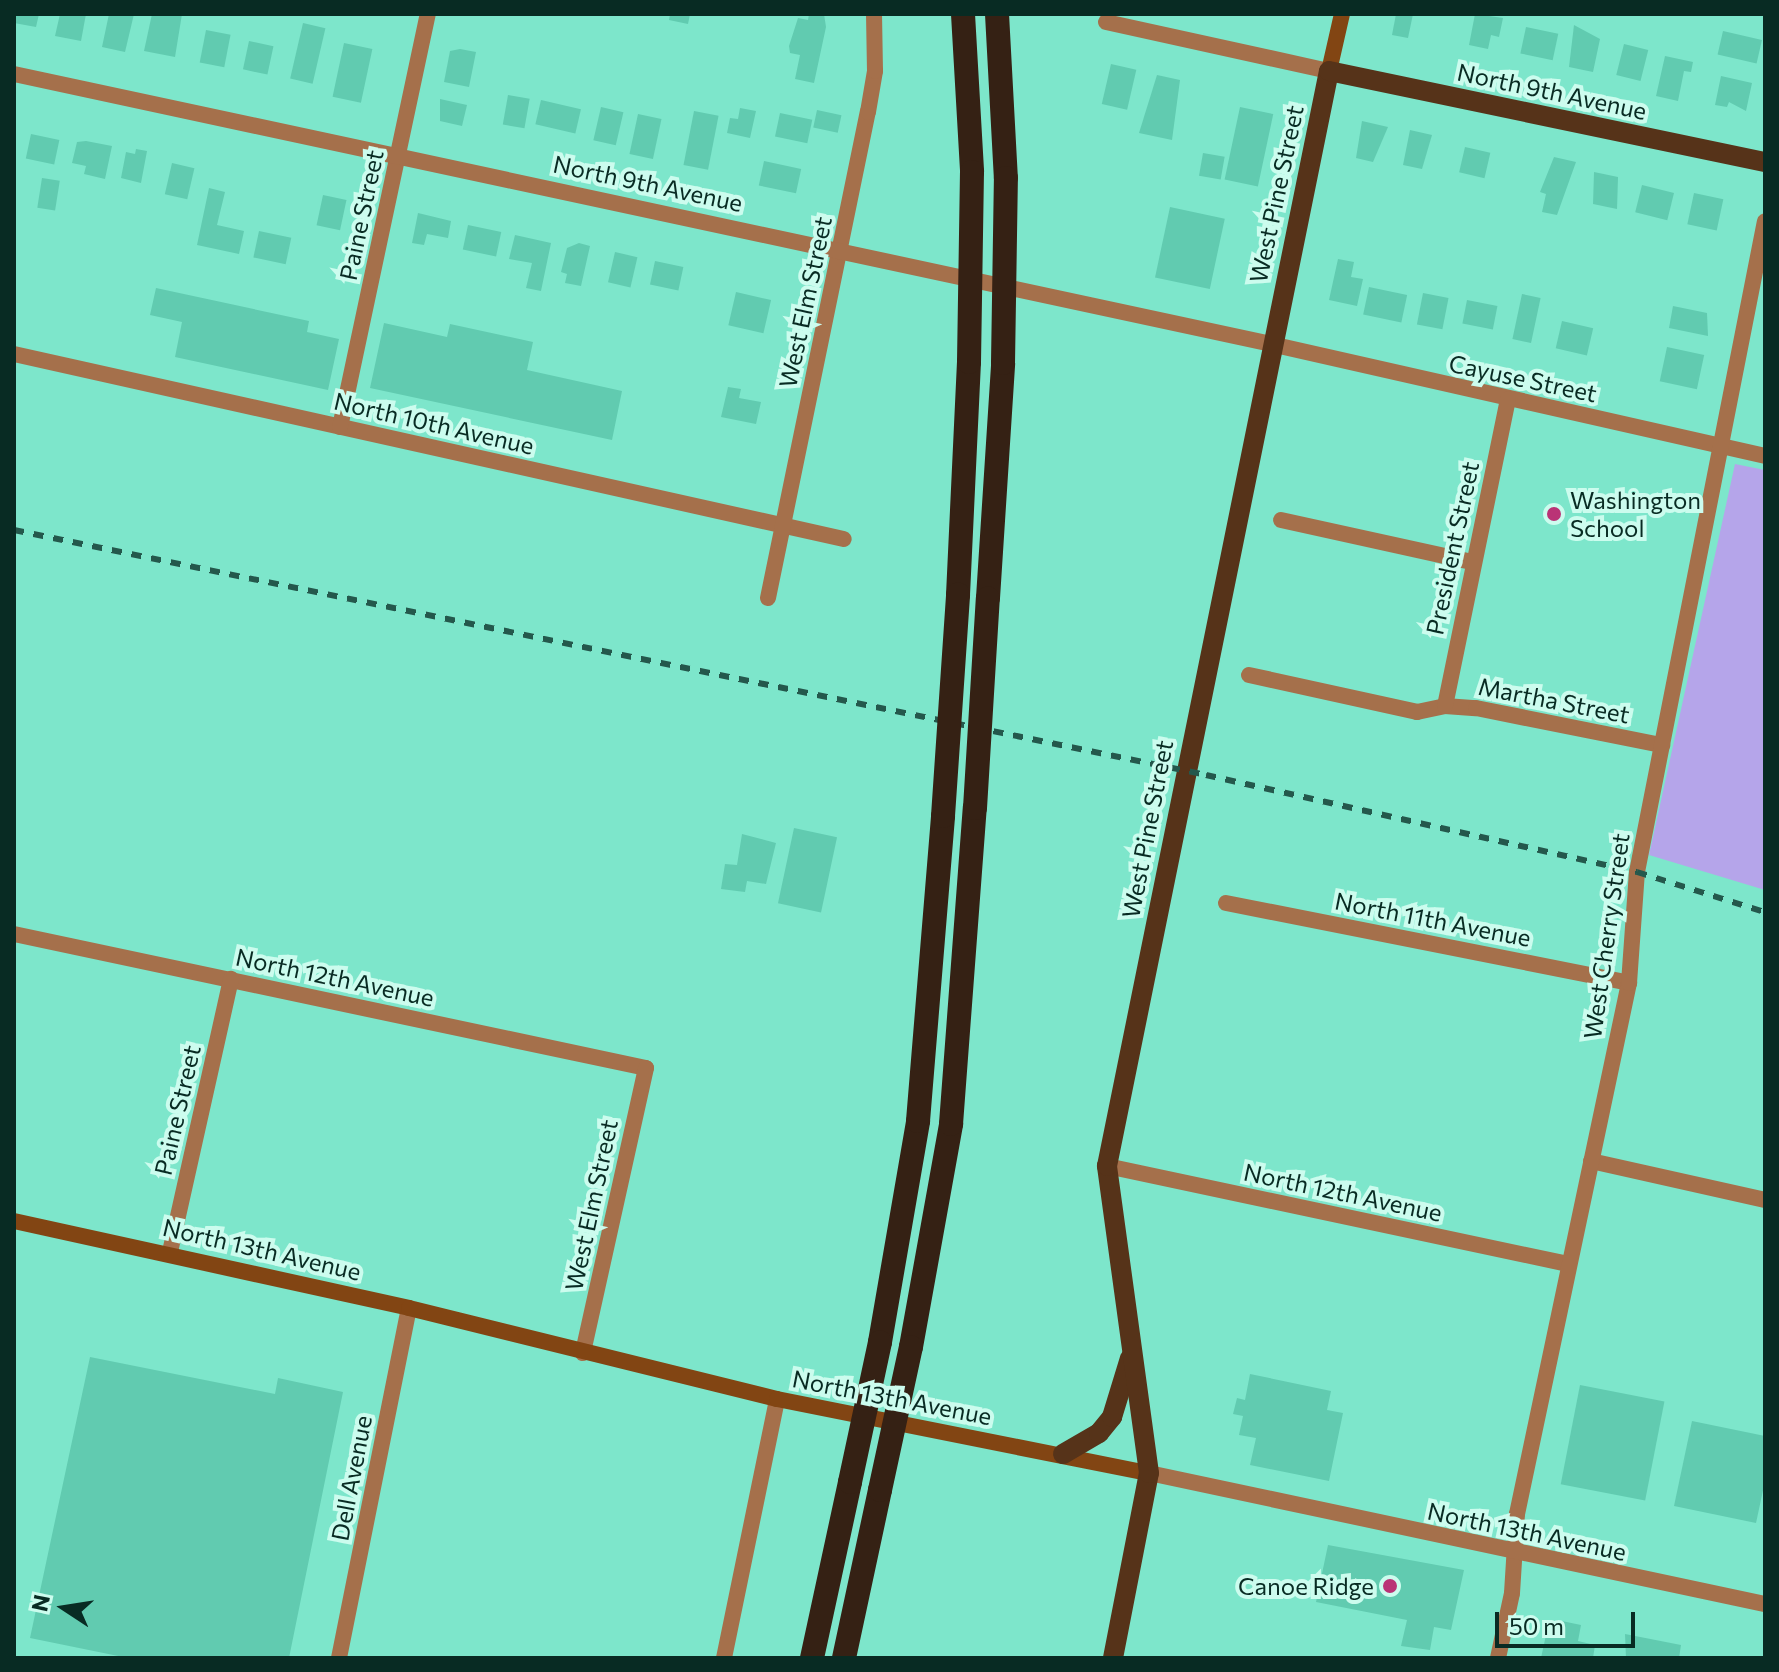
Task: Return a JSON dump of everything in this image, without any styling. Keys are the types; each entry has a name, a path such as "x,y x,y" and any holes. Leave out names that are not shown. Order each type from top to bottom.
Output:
{"highway":[{"path":"944,14 970,93"},
{"path":"812,1658 880,1342 918,1121 958,595 969,362 972,172 970,93 963,14"},
{"path":"844,1658 911,1347 951,1124 975,808 1003,363 1006,178 997,14"},
{"path":"1000,86 1005,14"}],"main road":[{"name":"West Pine Street","path":"1113,1658 1149,1473 1134,1343 1107,1166 1271,344 1342,14"},
{"name":"North 9th Avenue","path":"1329,71 1765,162"},
{"name":"North 13th Avenue","path":"14,1221 170,1252 777,1399 1149,1473"},
{"path":"1063,1454 1099,1433 1112,1417 1134,1343"}],"street":[{"name":"Paine Street","path":"340,427 428,14"},
{"name":"West Elm Street","path":"768,598 873,85 874,14"},
{"path":"1106,22 1329,71"},
{"name":"North 9th Avenue","path":"14,74 1271,344"},
{"name":"West Cherry Street","path":"1498,1658 1515,1554 1517,1514 1629,983 1634,892 1765,221"},
{"name":"Cayuse Street","path":"1271,344 1765,456"},
{"name":"North 10th Avenue","path":"14,354 844,539"},
{"name":"President Street","path":"1445,706 1472,562 1508,399"},
{"path":"1281,520 1472,562"},
{"name":"Martha Street","path":"1249,675 1417,712 1445,706 1662,745"},
{"name":"North 11th Avenue","path":"1226,903 1629,983"},
{"name":"North 12th Avenue","path":"14,934 646,1068"},
{"name":"Paine Street","path":"170,1252 231,979"},
{"name":"West Elm Street","path":"583,1353 646,1068"},
{"path":"1591,1161 1765,1200"},
{"name":"North 12th Avenue","path":"1107,1166 1569,1264"},
{"name":"Dell Avenue","path":"339,1658 409,1308"},
{"path":"724,1658 777,1399"},
{"name":"North 13th Avenue","path":"1149,1473 1515,1554 1765,1604"}],"shaded area":[{"path":"1735,464 1765,470 1765,890 1649,855"}],"building":[{"path":"14,14 39,14 36,27 14,23"},
{"path":"60,14 86,14 81,41 55,36"},
{"path":"109,14 134,14 125,52 102,47"},
{"path":"152,14 182,14 175,57 144,51"},
{"path":"670,14 690,14 688,24 669,20"},
{"path":"809,14 824,14 826,27 814,83 795,79 800,55 790,53 789,46 798,18 808,20"},
{"path":"1396,14 1413,14 1408,38 1392,35"},
{"path":"1475,14 1503,18 1499,37 1491,35 1488,49 1469,45"},
{"path":"303,23 325,28 313,84 290,79"},
{"path":"1574,25 1600,39 1593,72 1569,67"},
{"path":"1526,27 1558,34 1553,60 1520,53"},
{"path":"206,30 231,35 224,67 200,62"},
{"path":"1723,31 1762,40 1757,63 1718,54"},
{"path":"249,41 273,46 267,75 243,69"},
{"path":"344,43 372,49 361,103 333,97"},
{"path":"1624,44 1648,50 1641,81 1616,75"},
{"path":"450,51 476,52 469,87 444,82"},
{"path":"1665,56 1693,62 1691,72 1684,71 1678,101 1656,96"},
{"path":"1111,64 1136,70 1127,110 1102,104"},
{"path":"1157,75 1180,80 1172,140 1139,133"},
{"path":"1721,76 1752,83 1746,111 1729,102 1727,107 1715,105"},
{"path":"508,95 530,99 524,128 503,125"},
{"path":"440,99 467,105 462,126 440,121"},
{"path":"541,100 581,109 575,134 535,124"},
{"path":"601,107 623,112 616,145 593,140"},
{"path":"1240,107 1273,114 1258,186 1225,179"},
{"path":"740,108 756,111 750,138 727,133 730,118 738,119"},
{"path":"817,110 841,115 838,133 813,128"},
{"path":"694,111 719,116 708,170 684,165"},
{"path":"780,113 812,120 807,143 775,136"},
{"path":"638,114 661,119 653,159 629,154"},
{"path":"1362,121 1388,127 1373,162 1356,158"},
{"path":"1410,130 1432,135 1422,169 1403,165"},
{"path":"31,134 59,140 54,164 26,158"},
{"path":"77,142 112,146 105,179 84,174 86,166 72,163"},
{"path":"1465,147 1490,153 1484,178 1459,172"},
{"path":"136,149 147,151 141,183 121,178 126,152 135,154"},
{"path":"1203,153 1225,157 1221,179 1199,176"},
{"path":"1554,157 1576,162 1557,215 1542,212 1546,194 1540,192"},
{"path":"764,161 801,169 796,193 759,185"},
{"path":"172,163 194,168 187,199 165,194"},
{"path":"1594,172 1618,177 1617,209 1593,204"},
{"path":"42,178 60,181 55,210 37,208"},
{"path":"1642,185 1674,193 1667,220 1635,212"},
{"path":"209,188 225,192 217,225 244,231 239,254 197,245"},
{"path":"1694,193 1723,199 1717,231 1687,224"},
{"path":"323,195 346,200 340,230 317,225"},
{"path":"1170,207 1225,219 1210,289 1155,277"},
{"path":"418,213 451,221 448,238 427,234 424,245 412,243"},
{"path":"468,225 501,232 496,257 463,249"},
{"path":"259,231 291,238 286,264 253,257"},
{"path":"515,235 551,243 541,291 526,288 532,263 509,259"},
{"path":"579,243 590,246 581,286 565,283 567,274 561,272 567,248"},
{"path":"615,252 637,257 630,287 608,282"},
{"path":"1338,259 1354,262 1351,277 1363,279 1357,306 1329,300"},
{"path":"655,261 683,267 678,291 650,284"},
{"path":"1369,287 1407,295 1401,322 1363,314"},
{"path":"156,288 309,321 307,332 339,339 328,390 175,357 182,322 150,315"},
{"path":"736,292 771,300 763,333 728,325"},
{"path":"1423,293 1449,298 1442,329 1417,324"},
{"path":"1522,294 1541,298 1531,343 1512,339"},
{"path":"1467,300 1497,306 1493,329 1462,324"},
{"path":"1673,306 1707,313 1708,336 1669,328"},
{"path":"1562,321 1593,328 1587,355 1556,348"},
{"path":"384,323 447,337 450,324 533,342 527,370 622,391 612,440 370,388"},
{"path":"1667,347 1704,355 1697,389 1660,381"},
{"path":"728,387 741,389 739,398 761,402 756,424 721,417"},
{"path":"794,828 837,837 821,912 778,903"},
{"path":"742,834 776,843 766,884 747,881 745,892 721,889 725,864 737,865"},
{"path":"90,1357 275,1394 278,1378 343,1392 289,1658 128,1658 30,1638"},
{"path":"1250,1374 1331,1391 1327,1410 1343,1413 1329,1481 1250,1465 1256,1438 1239,1435 1243,1416 1233,1414 1237,1398 1245,1400"},
{"path":"1580,1385 1664,1401 1645,1501 1561,1484"},
{"path":"1692,1421 1765,1436 1765,1481 1756,1523 1674,1506"},
{"name":"Canoe Ridge","path":"1328,1545 1464,1570 1451,1630 1434,1627 1430,1650 1401,1646 1407,1620 1316,1602"},
{"path":"1557,1620 1581,1625 1578,1641 1595,1645 1593,1658 1541,1658 1546,1635 1553,1637"},
{"path":"1625,1634 1681,1645 1679,1658 1626,1658"}],"railway":[{"path":"14,530 1206,775 1637,872 1765,912"}],"place":[{"name":"Washington School","path":"1554,514"},
{"name":"Canoe Ridge","path":"1390,1586"}]}
